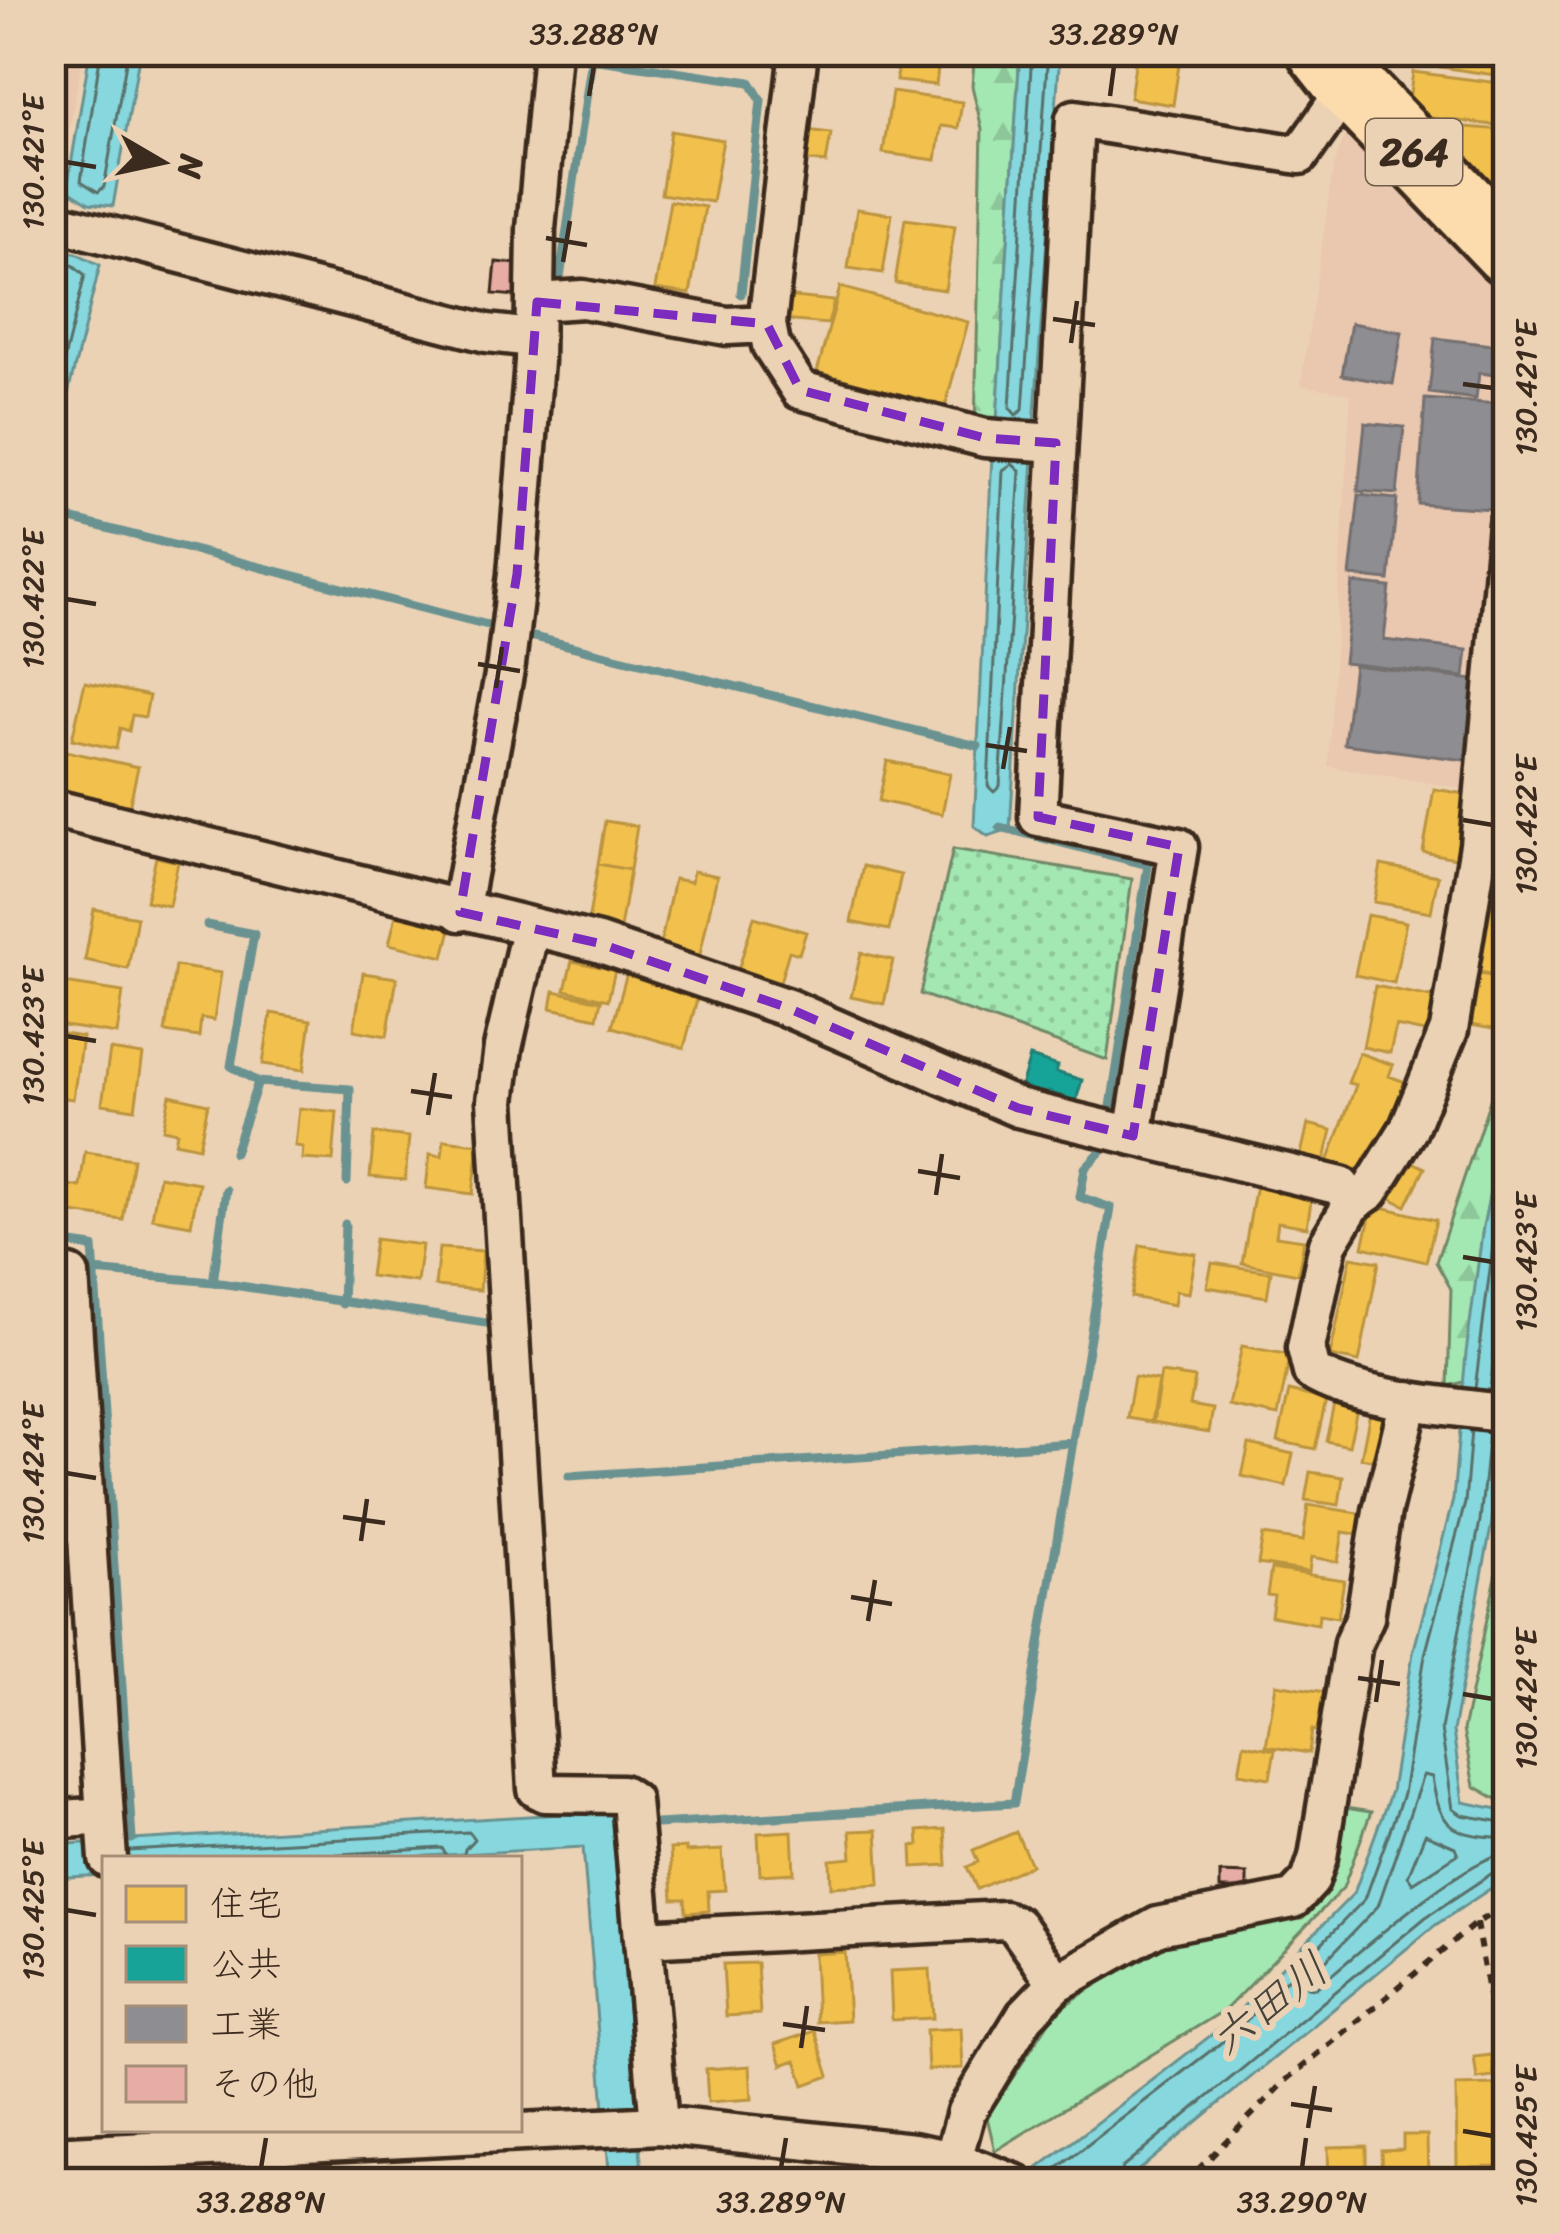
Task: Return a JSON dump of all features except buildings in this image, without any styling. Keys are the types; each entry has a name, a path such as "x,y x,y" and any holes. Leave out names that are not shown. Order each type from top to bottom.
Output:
{"highway":[{"name":"264","path":"1336,68 1508,251"}],"street":[{"path":"460,911 514,597 537,302 536,229 552,51"},
{"path":"799,51 766,324 771,345 800,390 985,438 1056,443"},
{"path":"1133,1136 1179,847 1038,817 1075,119 1300,155 1336,68"},
{"path":"61,223 488,333 533,338"},
{"path":"537,302 583,299 727,326 766,324"},
{"path":"1508,524 1480,845 1449,1030 1408,1130 1370,1191 1353,1203 1328,1244 1306,1348 1312,1372 1328,1382 1508,1414"},
{"path":"51,808 598,944 788,1008 1018,1108 1341,1186 1353,1203"},
{"path":"530,929 502,1048 496,1101 537,1789 622,1794 631,1800 653,2126"},
{"path":"51,1272 70,1275 106,1837 51,1820"},
{"path":"964,2164 966,2111 1025,2016 1058,1983 1157,1925 1270,1906 1293,1899 1310,1882 1353,1643 1365,1617 1382,1511 1409,1400"},
{"path":"643,1939 1004,1920 1016,1925 1058,1983"},
{"path":"522,2132 653,2126 913,2152 1014,2183"},
{"path":"51,2156 514,2132"}],"path":[{"path":"1185,2183 1283,2084 1476,1923 1508,1904"},
{"path":"1476,1923 1508,2108"}],"highlighted area":[{"path":"537,302 767,324 800,390 985,438 1056,443 1038,817 1179,847 1133,1136 1018,1108 788,1008 598,943 460,912 517,574"}],"shaded area":[{"path":"51,51 84,51 51,227"},
{"path":"1351,118 1508,294 1508,796 1328,766 1351,394 1301,385 1333,169"}],"green space":[{"path":"975,51 1020,51 997,421 975,427 982,129 972,86"},
{"path":"953,849 1132,879 1107,1060 920,994"},
{"path":"1508,1032 1508,1105 1483,1227 1464,1382 1448,1386 1451,1289 1436,1262 1502,1064"},
{"path":"1504,1540 1508,1540 1508,1788 1504,1803 1474,1786 1463,1730"},
{"path":"1339,1807 1371,1812 1343,1888 1226,2009 995,2151 987,2117 1056,2011 1158,1945 1305,1909"}],"water":[{"path":"90,51 140,51 113,206 89,203 67,189"},
{"path":"1020,51 1060,51 1034,427 997,421"},
{"path":"51,250 76,253 100,265 51,462"},
{"path":"992,455 1033,458 1010,829 988,836 974,826"},
{"name":"六田川","path":"1508,1105 1508,1366 1492,1522 1453,1731 1463,1802 1508,1811 1508,1877 1434,1926 1123,2183 1019,2183 1227,2023 1354,1893 1391,1791 1413,1653 1453,1500 1483,1227"},
{"path":"611,1811 643,2183 610,2183 583,1847 426,1856 102,1856 102,1875 51,1878 51,1845"}],"waterway":[{"path":"560,278 593,51"},
{"path":"592,59 750,82 761,100 741,294"},
{"path":"51,514 488,625"},
{"path":"530,636 978,746"},
{"path":"1000,827 1148,865 1110,1113"},
{"path":"207,925 254,934 231,1066 258,1082 350,1089 347,1182"},
{"path":"234,1153 258,1082"},
{"path":"657,1824 1014,1803 1111,1208 1080,1197 1085,1168 1104,1148"},
{"path":"213,1282 226,1190"},
{"path":"342,1304 345,1224"},
{"path":"51,1241 93,1247 132,1839"},
{"path":"94,1271 213,1282 486,1323"},
{"path":"569,1476 1073,1443"}]}
